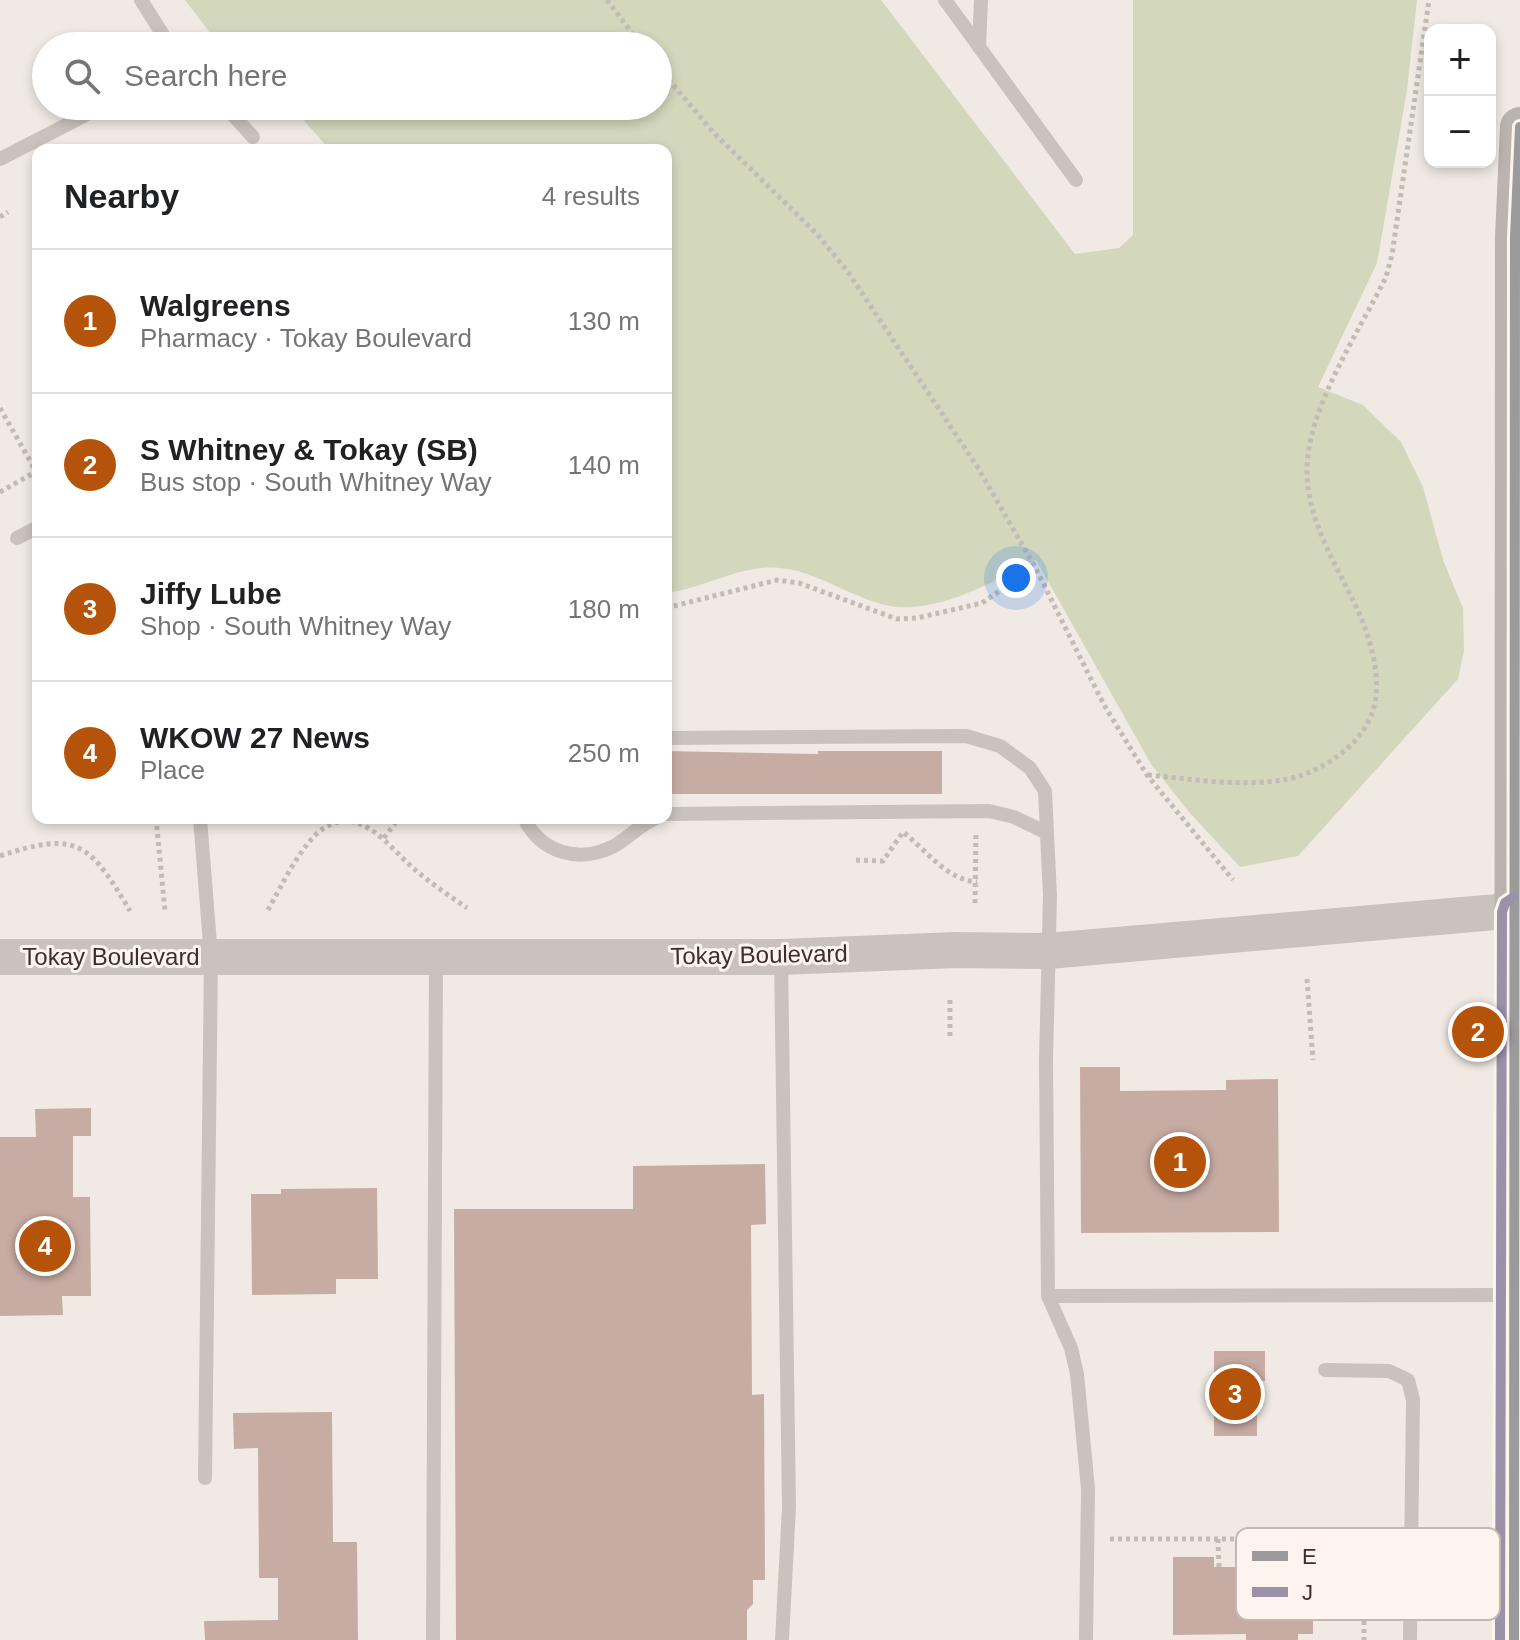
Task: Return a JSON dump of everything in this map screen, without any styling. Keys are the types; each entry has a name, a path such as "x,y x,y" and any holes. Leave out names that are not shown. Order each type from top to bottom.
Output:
{"main road":[{"path":"1514,1640 1519,911 1515,237 1520,127"}],"street":[{"name":"Tokay Boulevard","path":"0,957 781,957 956,950 1048,951 1519,911"}],"lane":[{"path":"141,0 161,32"},
{"path":"945,0 1076,180"},
{"path":"979,47 981,0"},
{"path":"0,159 76,120"},
{"path":"238,120 253,137"},
{"path":"17,538 32,530"},
{"path":"672,738 966,736 1000,746 1030,768 1045,791 1050,896 1048,1296 1071,1348 1077,1374 1088,1489 1086,1640"},
{"path":"672,814 976,811 1014,817 1045,832"},
{"path":"200,824 211,957 205,1478"},
{"path":"528,824 537,839 560,853 588,856 616,845 641,824"},
{"path":"433,1640 436,957"},
{"path":"781,957 789,1507 782,1640"},
{"path":"1048,1296 1514,1295"},
{"path":"1325,1370 1389,1371 1408,1380 1413,1400 1411,1528"},
{"path":"1410,1620 1410,1640"}],"path":[{"path":"607,0 631,32"},
{"path":"1147,775 1233,782 1277,781 1313,773 1343,752 1362,731 1375,705 1374,654 1321,533 1309,498 1307,472 1309,446 1321,411 1386,277 1392,255 1429,0"},
{"path":"672,84 714,133 817,234 848,272 978,468 1035,567 1104,705 1147,775 1233,880"},
{"path":"0,217 8,212"},
{"path":"0,408 32,463"},
{"path":"0,492 32,475"},
{"path":"672,606 777,580 799,583 897,619 917,618 982,603 1035,567"},
{"path":"975,903 976,811"},
{"path":"157,824 165,911"},
{"path":"268,910 289,873 322,829 333,824"},
{"path":"360,824 384,838 410,866 467,908"},
{"path":"384,838 394,824"},
{"path":"856,860 883,861 903,832 946,871 964,881 977,882"},
{"path":"0,856 52,841 73,845 91,855 130,911"},
{"path":"1307,979 1313,1060"},
{"path":"950,1000 950,1036"},
{"path":"1218,1539 1219,1567"},
{"path":"1088,1540 1236,1539"}],"green space":[{"path":"185,0 881,0 1075,254 1119,248 1133,235 1133,0 1417,0 1407,90 1377,263 1318,387 1363,405 1401,442 1423,487 1443,560 1463,608 1464,651 1458,679 1298,856 1240,867 1189,812 1151,764 1036,560 951,599 915,607 897,607 868,600 809,575 780,568 737,573 672,592 672,144 325,144 303,120 672,120 672,32 209,32"}],"building":[{"path":"672,751 818,754 818,751 942,751 942,794 672,794"},
{"path":"1080,1067 1120,1067 1120,1091 1226,1090 1226,1080 1278,1079 1279,1232 1081,1233"},
{"path":"91,1108 91,1136 73,1136 73,1197 90,1197 91,1296 62,1296 63,1315 0,1316 0,1137 36,1137 35,1109"},
{"path":"765,1164 766,1224 751,1225 752,1395 764,1394 765,1580 753,1580 753,1604 747,1610 747,1640 456,1640 454,1209 633,1209 633,1166"},
{"path":"377,1188 378,1279 336,1279 336,1294 252,1295 251,1194 281,1194 281,1189"},
{"path":"1214,1351 1265,1351 1265,1381 1257,1381 1257,1436 1214,1436"},
{"path":"332,1412 333,1542 357,1542 358,1640 205,1640 204,1621 278,1620 278,1578 259,1578 258,1448 234,1449 233,1413"},
{"path":"1173,1557 1214,1557 1214,1567 1236,1567 1236,1620 1313,1620 1313,1634 1298,1634 1298,1640 1246,1640 1246,1634 1173,1635"}],"transit line":[{"name":"E","path":"1514,1640 1515,237 1520,127"},
{"name":"J","path":"1500,1640 1502,912 1505,903 1514,897"}],"place":[{"name":"S Whitney & Tokay (SB)","path":"1478,1032"},
{"name":"Walgreens","path":"1180,1162"},
{"name":"WKOW 27 News","path":"45,1246"},
{"name":"Jiffy Lube","path":"1235,1394"}]}
